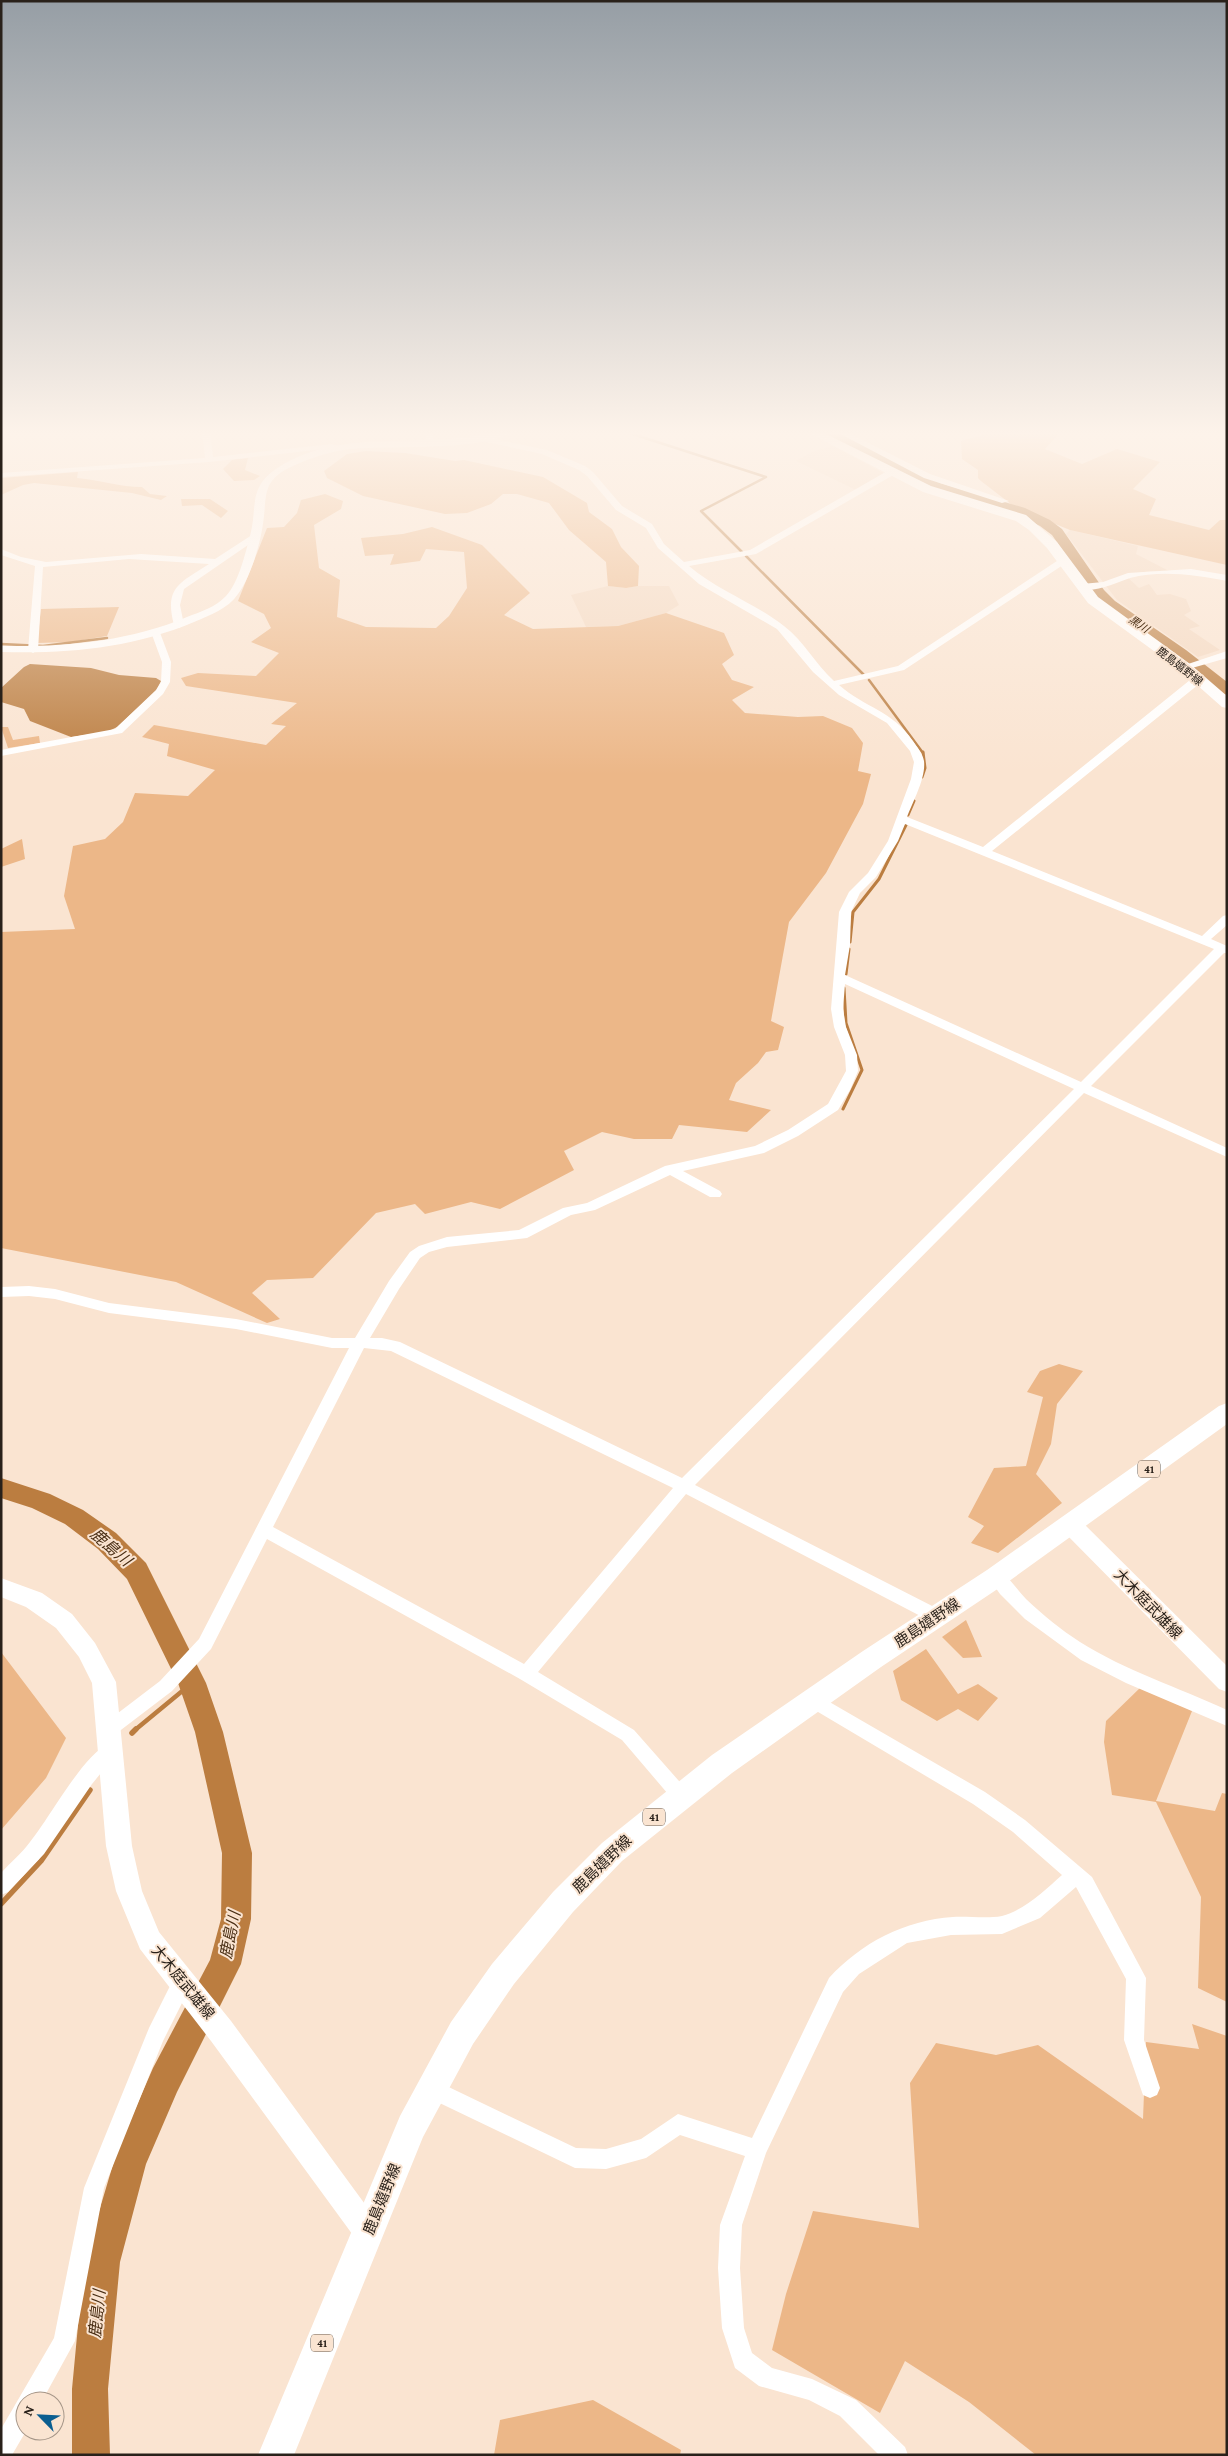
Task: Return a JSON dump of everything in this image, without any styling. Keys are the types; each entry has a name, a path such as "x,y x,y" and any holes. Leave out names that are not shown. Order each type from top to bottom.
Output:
{"main road":[{"name":"鹿島嬉野線","path":"1052,545 1082,587 1108,612 1185,667 1227,704"},
{"name":"鹿島嬉野線","path":"276,2455 411,2127 462,2033 503,1974 563,1902 612,1852 680,1795 872,1659 996,1577 1227,1412"},
{"name":"大木庭武雄線","path":"1070,1524 1227,1682"},
{"name":"大木庭武雄線","path":"1,1587 34,1600 64,1621 87,1650 104,1682 119,1846 130,1891 149,1940 221,2030 368,2232"}],"street":[{"path":"179,624 174,606 180,587 242,545"},
{"path":"1,649 33,650 93,646 156,632 211,611 226,602 234,592 252,545"},
{"path":"1,1886 37,1848 86,1778 108,1741 191,1661 205,1644 359,1344 394,1285 415,1255 424,1249 447,1242 522,1235 568,1211 590,1207 670,1169 759,1150 793,1133 833,1107 844,1090 852,1071 851,1055 840,1027 837,1009 844,945 845,912 856,892 872,875 893,841 916,779 919,762 915,751 902,732 890,721 842,693 816,670 788,634 709,586 660,545"},
{"path":"682,565 753,552 766,545"},
{"path":"1,552 18,560 39,566 140,556 170,556 216,562"},
{"path":"832,684 901,668 1064,561"},
{"path":"33,650 39,566"},
{"path":"1082,587 1104,585 1128,576 1150,573 1191,572 1227,578"},
{"path":"1,753 118,731 160,692 166,684 169,666 162,642 156,632"},
{"path":"1185,667 1227,654"},
{"path":"985,851 1193,682 1199,680"},
{"path":"526,1674 684,1486 1224,949 900,818"},
{"path":"1204,940 1227,918"},
{"path":"839,978 1227,1153"},
{"path":"670,1169 715,1194"},
{"path":"1,1292 29,1291 55,1294 109,1308 236,1324 332,1343 382,1343 418,1356 684,1486 936,1616"},
{"path":"263,1529 526,1674 628,1735 680,1795"},
{"path":"996,1577 1012,1598 1047,1628 1100,1663 1227,1718"},
{"path":"814,1701 979,1798 1019,1826 1074,1876 1085,1883 1136,1978 1134,2040 1150,2088"},
{"path":"897,2455 893,2454 848,2408 812,2390 767,2378 743,2360 733,2328 729,2268 731,2225 757,2150 836,1985 852,1967 902,1935 952,1926 1002,1925 1010,1922 1033,1912 1074,1876"},
{"path":"36,2391 64,2341 94,2188 156,2035 183,1981"},
{"path":"432,2089 575,2158 606,2159 646,2148 678,2124 757,2150"},
{"path":"1,2452 15,2428"}],"shaded area":[{"path":"260,545 316,545 319,568 340,580 337,617 366,627 436,628 449,616 467,588 464,552 426,549 420,561 390,565 394,554 365,556 362,545 481,545 530,593 504,615 533,629 618,626 666,613 724,633 734,655 722,664 732,680 754,687 732,700 745,713 798,717 823,716 852,728 863,743 858,771 871,774 863,804 826,873 789,922 771,1021 784,1027 778,1050 766,1052 758,1063 736,1083 729,1100 771,1110 747,1132 679,1125 672,1139 634,1139 602,1132 564,1151 574,1170 500,1209 471,1202 425,1214 415,1204 376,1213 313,1278 267,1280 252,1293 280,1319 267,1323 176,1282 1,1248 1,932 75,929 64,896 73,846 105,839 123,822 135,793 188,796 215,770 167,756 169,744 142,737 154,725 266,745 286,726 271,724 297,703 186,686 181,678 198,673 256,676 279,653 251,642 271,628 264,614 238,601"},
{"path":"586,545 620,545 639,566 638,586 626,588 608,586 606,562"},
{"path":"1074,545 1138,546 1136,554 1171,572 1150,571 1125,575 1139,588 1149,584 1157,595 1170,594 1186,599 1191,611 1184,615 1200,626 1189,629 1220,650 1198,657 1117,600"},
{"path":"1136,545 1227,545 1227,565"},
{"path":"608,586 626,588 669,586 679,605 666,613 618,626 586,627 571,595"},
{"path":"119,607 107,636 70,642 37,643 41,609"},
{"path":"30,664 91,668 119,675 156,678 161,681 156,691 117,727 107,732 71,737 30,721 24,709 1,702 1,688 24,667"},
{"path":"1,727 8,727 13,740 39,736 40,743 8,748"},
{"path":"22,839 25,859 1,867 1,849"},
{"path":"1059,1364 1083,1371 1057,1404 1051,1444 1036,1474 1062,1503 998,1553 971,1543 984,1526 968,1517 994,1468 1026,1466 1043,1397 1027,1392 1040,1371"},
{"path":"966,1620 982,1657 963,1658 942,1637"},
{"path":"926,1649 958,1694 978,1684 998,1698 978,1721 958,1709 937,1721 901,1700 893,1671"},
{"path":"1,1652 66,1738 46,1778 1,1830"},
{"path":"1143,1685 1194,1706 1156,1801 1215,1811 1222,1793 1227,1794 1227,2002 1198,1988 1201,1897 1156,1802 1112,1795 1104,1742 1106,1721"},
{"path":"1192,2024 1227,2036 1227,2455 1036,2455 969,2402 905,2361 880,2413 772,2350 786,2294 813,2211 919,2228 910,2083 936,2043 996,2055 1038,2045 1143,2119 1146,2042 1199,2049"},
{"path":"593,2400 681,2450 680,2455 494,2455 500,2420"}],"waterway":[{"path":"735,545 742,552"},
{"name":"黒川","path":"1066,545 1099,593 1110,604 1181,653 1227,690"},
{"path":"746,556 864,675"},
{"path":"1,644 43,646 107,638"},
{"path":"869,680 923,753"},
{"path":"922,777 925,768 923,752"},
{"path":"908,815 914,801"},
{"path":"850,942 853,912 879,879 906,825"},
{"path":"846,974 849,949"},
{"path":"843,1109 862,1070 846,1023 844,988"},
{"name":"鹿島川","path":"1,1488 41,1501 74,1517 107,1541 137,1571 192,1683 209,1732 237,1853 236,1919 225,1964 165,2080 129,2163 102,2262 90,2389 91,2455"},
{"path":"135,1730 192,1683"},
{"path":"132,1733 135,1730"},
{"path":"1,1904 41,1861 90,1790"}]}
